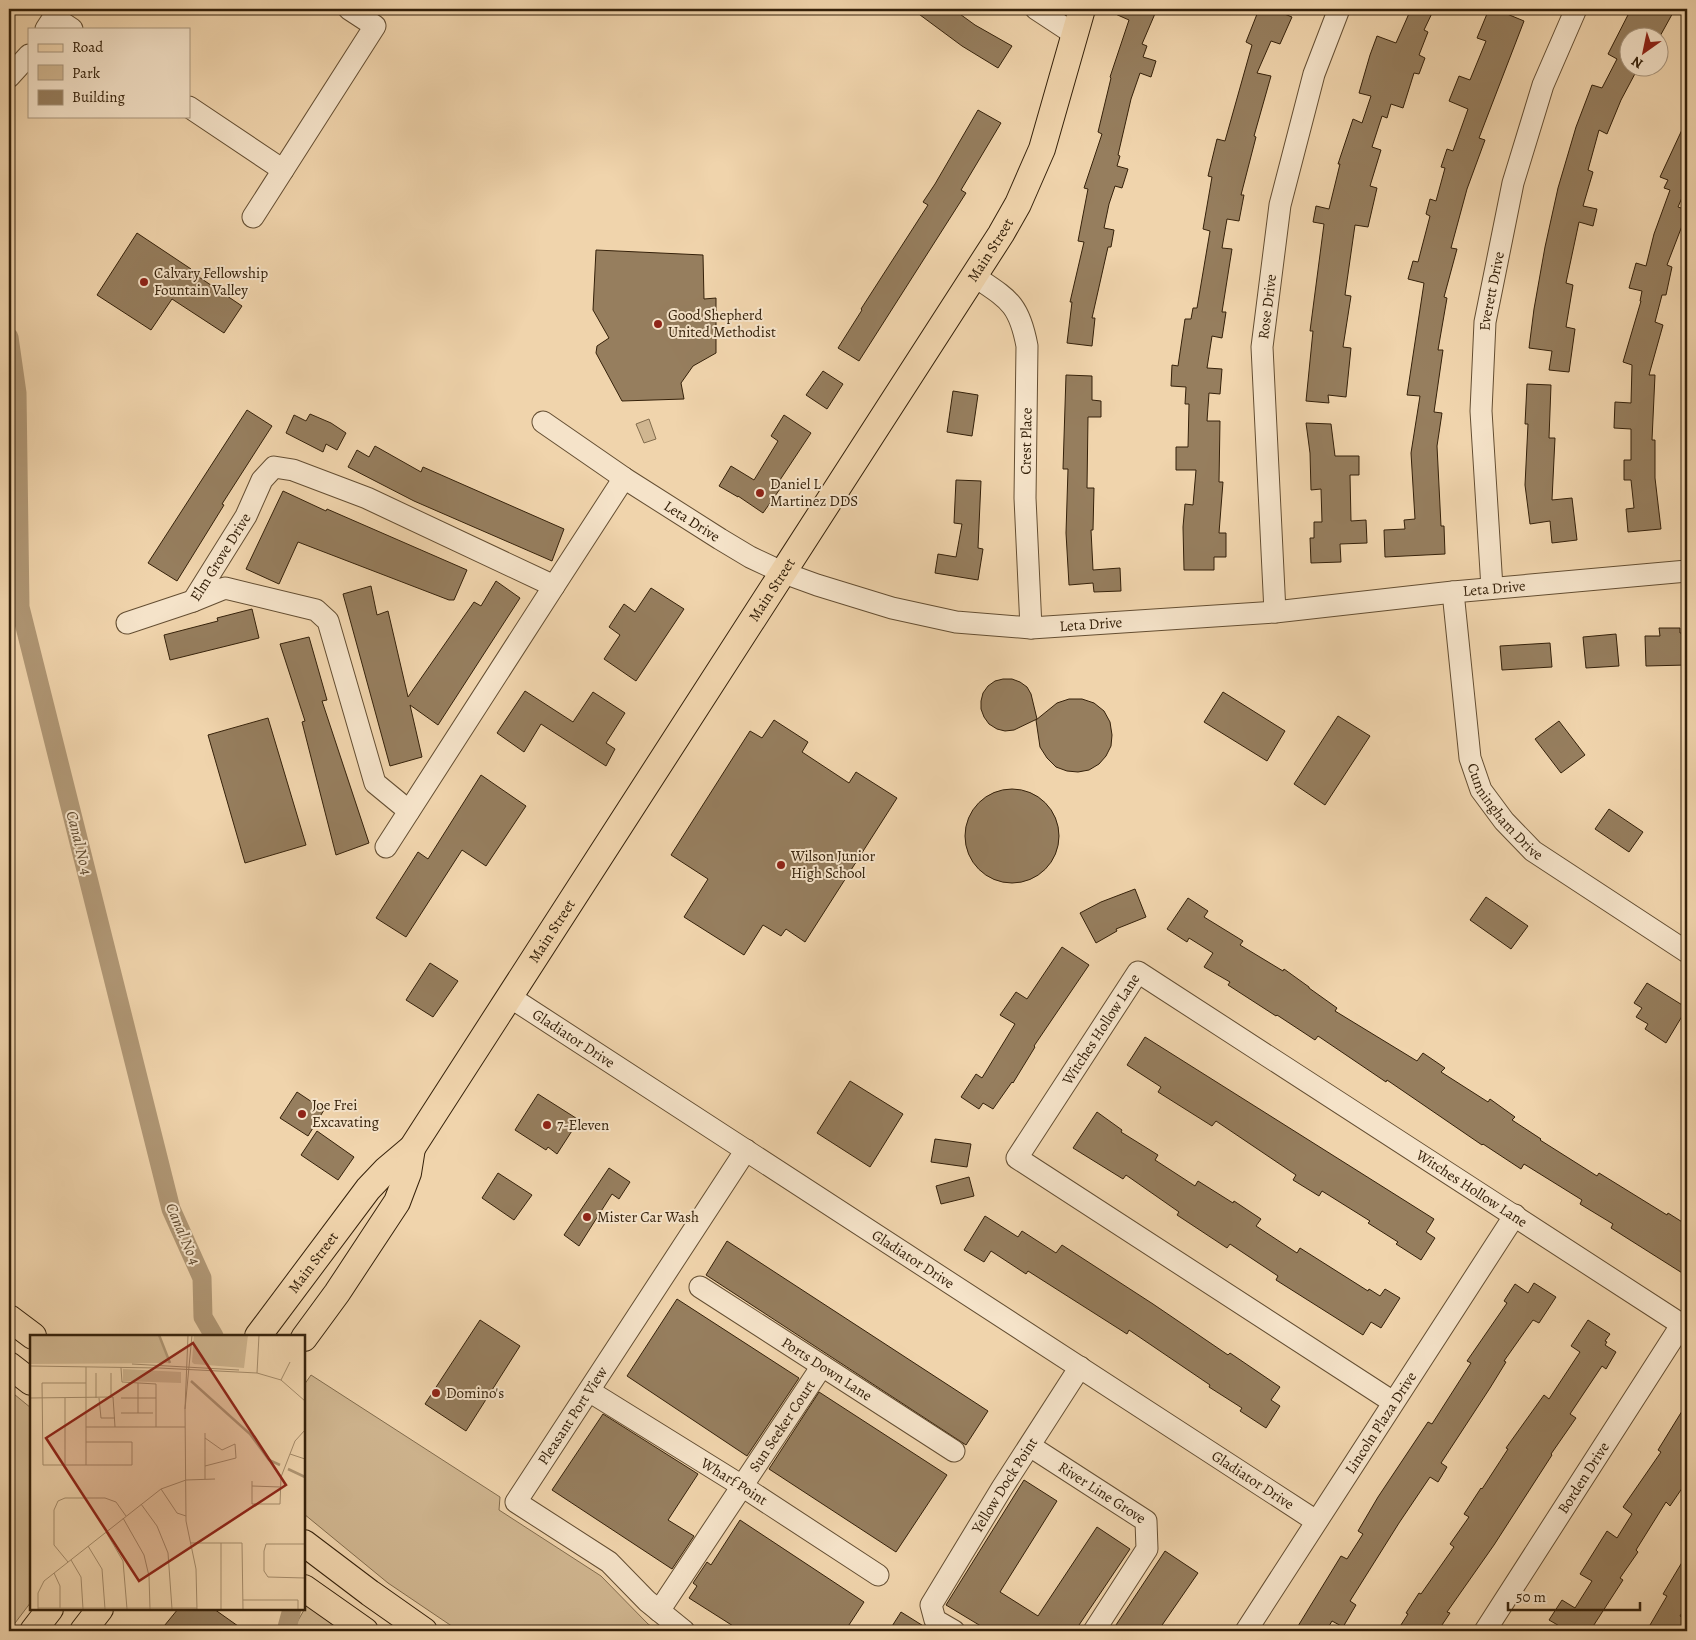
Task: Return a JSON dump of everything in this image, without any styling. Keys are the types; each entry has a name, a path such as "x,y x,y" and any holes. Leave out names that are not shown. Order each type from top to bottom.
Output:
{"main road":[{"name":"Main Street","path":"259,1335 368,1189 386,1170 412,1148 974,276 1018,204 1034,170 1042,149 1082,9"},
{"name":"Main Street","path":"305,1337 337,1293 397,1202 408,1173 412,1148"},
{"path":"9,1318 32,1335"},
{"path":"9,1365 30,1381"},
{"path":"305,1544 424,1631"},
{"path":"305,1589 365,1631"},
{"path":"32,1631 49,1610"},
{"path":"82,1631 99,1610"}],"street":[{"path":"253,216 375,26 349,9"},
{"path":"1036,9 1074,34"},
{"name":"Rose Drive","path":"1275,612 1262,346 1280,206 1314,74 1339,9"},
{"name":"Everett Drive","path":"1492,588 1481,411 1485,322 1513,183 1543,85 1576,9"},
{"path":"53,18 70,28"},
{"path":"9,77 28,56"},
{"path":"190,108 283,170"},
{"name":"Crest Place","path":"974,276 1003,296 1015,308 1023,325 1027,346 1025,498 1031,628"},
{"name":"Leta Drive","path":"543,422 624,478 750,557 784,573 817,585 892,608 947,620 1031,628 1275,612 1492,588 1687,571"},
{"name":"Elm Grove Drive","path":"193,601 246,516 262,480 274,467 293,470 367,498 554,586"},
{"path":"386,847 624,478"},
{"name":"Elm Grove Drive","path":"193,601 225,588 316,610 328,621 375,783 409,811"},
{"name":"Cunningham Drive","path":"1453,592 1470,758 1481,790 1504,821 1533,851 1687,952"},
{"path":"127,623 193,601"},
{"name":"Witches Hollow Lane","path":"1393,1402 1017,1158 1138,972 1685,1326"},
{"name":"Gladiator Drive","path":"510,997 1316,1521"},
{"name":"Pleasant Port View","path":"684,1631 647,1601 609,1562 516,1502 746,1150"},
{"name":"Lincoln Plaza Drive","path":"1246,1631 1515,1215"},
{"name":"Ports Down Lane","path":"700,1287 954,1451"},
{"name":"Borden Drive","path":"1486,1631 1685,1326"},
{"name":"Sun Seeker Court","path":"659,1611 822,1366"},
{"name":"Yellow Dock Point","path":"954,1631 935,1620 931,1605 1002,1488 1080,1367"},
{"name":"Wharf Point","path":"589,1391 742,1486 878,1575"},
{"name":"River Line Grove","path":"1030,1446 1146,1521 1147,1549 1094,1631"}],"green space":[{"path":"649,419 656,439 644,443 636,424"},
{"path":"311,1375 500,1497 499,1510 601,1576 648,1624 658,1631 459,1631 388,1583 305,1515 305,1384"},
{"path":"9,1390 30,1407 30,1603 9,1631"},
{"path":"308,1603 344,1631 292,1631"}],"building":[{"path":"912,9 953,9 975,25 1012,46 998,68 962,46"},
{"path":"1104,9 1157,9 1142,44 1147,46 1143,57 1156,61 1151,77 1140,73 1131,99 1118,155 1120,156 1117,166 1128,169 1122,188 1115,186 1104,228 1114,230 1111,247 1108,247 1092,318 1095,318 1092,346 1067,343 1072,302 1070,302 1084,242 1078,241 1088,189 1084,188 1102,134 1098,132 1110,77 1129,20"},
{"path":"1259,9 1272,9 1292,17 1280,44 1271,41 1257,73 1271,76 1254,136 1256,137 1241,195 1244,195 1239,221 1227,219 1222,248 1232,249 1222,312 1226,312 1222,338 1212,336 1207,368 1222,369 1220,394 1209,393 1207,421 1220,421 1219,482 1223,482 1219,533 1226,533 1226,557 1214,557 1214,570 1184,570 1183,527 1185,504 1193,505 1196,470 1176,470 1176,447 1188,447 1189,404 1185,404 1186,387 1171,386 1172,365 1178,366 1185,319 1191,319 1193,308 1197,308 1210,231 1203,229 1212,177 1208,176 1217,139 1225,141 1252,45 1246,42"},
{"path":"1411,9 1434,9 1424,30 1428,32 1419,55 1425,58 1419,74 1414,73 1403,108 1391,104 1387,118 1382,116 1372,147 1381,150 1370,186 1377,188 1368,227 1355,225 1345,295 1351,296 1343,347 1351,348 1346,397 1328,395 1329,403 1306,401 1313,331 1310,331 1324,224 1313,222 1316,206 1329,209 1340,164 1338,164 1353,119 1362,123 1371,96 1359,93 1377,36 1396,43"},
{"path":"1489,9 1495,9 1524,21 1479,138 1485,140 1467,189 1451,248 1457,249 1444,297 1447,298 1438,350 1443,350 1434,412 1442,413 1437,446 1441,526 1444,526 1445,554 1385,557 1384,530 1405,529 1404,520 1415,519 1411,453 1420,396 1407,395 1424,283 1408,279 1413,261 1418,262 1430,216 1426,214 1430,199 1436,201 1445,168 1441,167 1447,149 1453,151 1468,109 1449,101 1459,76 1470,80 1486,41 1477,38"},
{"path":"1631,9 1675,9 1665,28 1621,28"},
{"path":"1618,34 1618,78 1633,78 1607,134 1599,130 1588,170 1593,172 1583,206 1597,209 1593,226 1579,222 1566,283 1573,285 1566,327 1575,329 1569,372 1549,370 1552,351 1529,348 1545,247 1558,188 1576,127 1592,85 1602,88 1617,59 1608,54"},
{"path":"978,110 1001,123 961,190 966,193 859,361 838,348 928,205 923,202"},
{"path":"1687,119 1687,186 1678,207 1687,210 1687,213 1667,265 1672,267 1666,295 1662,295 1655,322 1663,325 1649,375 1655,375 1652,440 1655,440 1655,478 1661,529 1628,532 1626,509 1634,508 1631,480 1624,480 1624,460 1631,460 1631,429 1614,428 1615,402 1631,403 1632,365 1623,362 1641,301 1642,291 1629,288 1636,263 1646,266 1654,234 1670,190 1664,188 1668,180 1660,177"},
{"name":"Calvary Fellowship Fountain Valley","path":"137,233 242,306 224,333 172,299 151,330 97,295"},
{"name":"Good Shepherd United Methodist","path":"596,250 703,255 704,299 716,298 716,353 693,366 681,383 684,399 622,401 596,353 597,346 609,338 593,310"},
{"path":"823,371 843,384 827,409 806,395"},
{"path":"1066,375 1092,376 1092,400 1101,401 1101,417 1088,417 1087,488 1094,488 1093,530 1091,530 1093,570 1120,568 1121,591 1094,592 1093,583 1069,585 1066,533 1068,469 1063,469"},
{"path":"1527,384 1551,385 1549,438 1555,438 1552,500 1572,498 1577,540 1552,543 1550,521 1530,524 1525,485 1528,424 1525,424"},
{"path":"953,391 978,395 972,436 947,432"},
{"path":"247,410 272,426 222,504 224,505 177,581 148,563"},
{"path":"310,414 331,423 346,433 337,450 326,444 323,452 286,433 294,415 306,421"},
{"path":"784,415 811,433 776,486 780,489 763,513 719,486 731,466 754,480 778,441 771,436"},
{"path":"1306,423 1331,424 1335,456 1359,456 1359,475 1350,475 1351,521 1366,520 1367,543 1340,544 1341,562 1311,563 1310,538 1314,538 1314,522 1322,522 1321,489 1311,490 1310,453"},
{"path":"375,446 421,472 423,467 564,529 552,561 414,501 348,467 357,450 369,457"},
{"path":"956,480 981,481 978,548 983,549 978,580 935,573 938,554 956,557 962,524 954,523"},
{"path":"283,491 467,570 454,600 449,600 298,542 279,584 246,569"},
{"path":"496,581 520,598 438,725 410,705 422,757 390,766 343,594 371,586 377,615 388,611 408,697 474,602 481,606"},
{"path":"651,588 684,609 636,681 604,659 620,635 609,627 624,604 635,612"},
{"path":"252,609 259,638 170,660 164,635 218,621 217,618"},
{"path":"1659,628 1680,628 1680,633 1687,633 1687,665 1646,666 1645,636 1660,636"},
{"path":"1616,634 1619,666 1586,668 1583,637"},
{"path":"309,637 327,700 322,701 369,843 336,855 302,722 305,721 280,644"},
{"path":"1550,643 1552,667 1502,670 1500,646"},
{"path":"1012,679 1027,687 1031,694 1037,719 1014,730 1005,731 989,724 981,709 983,693 995,681"},
{"path":"525,691 573,722 593,692 625,713 606,743 615,749 606,766 541,724 524,752 497,733"},
{"path":"1223,692 1285,731 1267,761 1204,722"},
{"path":"1069,699 1082,699 1094,703 1104,711 1110,722 1111,746 1099,764 1089,770 1067,771 1056,767 1040,747 1036,720 1057,703"},
{"path":"1338,716 1370,736 1325,805 1294,784"},
{"path":"268,718 306,845 245,863 208,735"},
{"path":"774,720 808,742 802,752 849,783 856,772 897,798 805,942 786,929 781,936 763,925 744,955 684,917 708,879 671,855 750,731 762,738"},
{"path":"1559,721 1585,755 1561,773 1535,739"},
{"path":"481,775 526,806 486,866 462,850 406,937 376,918 418,852 428,859"},
{"path":"1003,789 1021,789 1046,802 1056,818 1059,836 1056,854 1046,870 1021,883 1003,883 978,870 965,845 965,827 978,802"},
{"path":"1609,809 1643,832 1629,852 1595,829"},
{"path":"1135,889 1146,917 1116,929 1117,931 1096,943 1080,913 1101,902"},
{"path":"1486,897 1528,926 1511,949 1470,920"},
{"path":"1188,898 1208,911 1204,917 1243,941 1240,945 1283,971 1284,969 1337,1008 1335,1011 1417,1061 1423,1053 1445,1068 1441,1072 1488,1102 1490,1099 1515,1117 1512,1120 1540,1140 1597,1176 1599,1173 1667,1215 1668,1213 1687,1225 1687,1276 1611,1228 1613,1224 1580,1204 1582,1200 1524,1164 1521,1169 1482,1145 1387,1080 1386,1082 1318,1036 1315,1040 1276,1016 1228,985 1230,982 1204,967 1213,953 1189,938 1187,942 1167,929"},
{"path":"1062,947 1089,965 1034,1046 1013,1083 993,1109 983,1103 979,1109 961,1097 976,1074 982,1078 1015,1024 1000,1015 1016,992 1027,999"},
{"path":"430,963 458,981 433,1017 406,1000"},
{"path":"1647,983 1687,1008 1666,1043 1645,1029 1648,1024 1636,1017 1642,1008 1634,1003"},
{"path":"1145,1037 1434,1219 1426,1232 1435,1238 1421,1260 1396,1244 1398,1242 1368,1223 1370,1221 1322,1191 1319,1196 1293,1180 1296,1175 1216,1121 1212,1126 1158,1092 1161,1087 1127,1065"},
{"path":"850,1081 903,1114 870,1167 817,1133"},
{"name":"Joe Frei Excavating","path":"297,1092 324,1110 308,1136 280,1118"},
{"name":"7-Eleven","path":"538,1094 579,1120 557,1154 548,1147 546,1150 515,1130"},
{"path":"1097,1112 1122,1130 1121,1132 1158,1155 1155,1160 1195,1186 1198,1181 1261,1219 1256,1226 1297,1253 1300,1248 1368,1291 1369,1289 1380,1296 1385,1289 1400,1298 1381,1328 1371,1322 1363,1335 1276,1280 1278,1276 1230,1244 1227,1248 1177,1215 1179,1212 1126,1175 1123,1179 1073,1148"},
{"path":"317,1131 354,1157 338,1180 301,1155"},
{"path":"935,1139 971,1144 967,1167 931,1162"},
{"name":"Mister Car Wash","path":"609,1168 630,1182 619,1199 612,1194 579,1246 564,1235"},
{"path":"498,1173 532,1195 514,1220 482,1198"},
{"path":"969,1177 974,1196 941,1204 936,1186"},
{"path":"985,1216 1018,1237 1022,1231 1056,1253 1062,1245 1228,1355 1230,1353 1280,1387 1271,1400 1280,1406 1266,1428 1240,1411 1242,1408 1209,1387 1210,1385 1129,1330 1127,1334 1028,1271 1026,1274 991,1251 984,1262 964,1250"},
{"path":"727,1241 988,1411 966,1445 706,1275"},
{"path":"1534,1283 1556,1297 1539,1323 1533,1320 1504,1361 1506,1362 1490,1388 1441,1463 1447,1467 1438,1482 1430,1477 1399,1523 1350,1601 1356,1605 1343,1627 1332,1621 1326,1631 1295,1631 1341,1556 1347,1559 1363,1534 1358,1531 1378,1497 1428,1422 1432,1424 1471,1363 1467,1361 1507,1303 1504,1301 1515,1284 1528,1293"},
{"path":"677,1299 799,1378 747,1456 627,1376"},
{"path":"480,1320 520,1346 466,1431 425,1404"},
{"path":"1588,1320 1610,1334 1605,1341 1607,1342 1605,1345 1616,1352 1606,1369 1602,1366 1570,1414 1576,1418 1494,1545 1447,1612 1450,1613 1438,1631 1397,1631 1419,1593 1421,1594 1454,1547 1450,1544 1469,1517 1464,1514 1508,1449 1506,1448 1544,1395 1549,1399 1580,1352 1571,1346"},
{"path":"819,1392 947,1475 896,1552 769,1469"},
{"path":"1687,1403 1687,1481 1670,1506 1666,1502 1636,1550 1638,1552 1620,1578 1623,1580 1590,1631 1568,1631 1549,1620 1562,1600 1575,1608 1592,1581 1580,1574 1607,1531 1617,1538 1632,1514 1623,1507 1661,1452 1658,1450"},
{"path":"603,1414 698,1474 668,1520 694,1536 672,1569 552,1490"},
{"path":"1024,1480 1057,1501 1000,1592 1038,1616 1097,1527 1130,1549 1075,1631 989,1631 946,1605"},
{"path":"740,1520 864,1602 845,1631 741,1631 689,1598 697,1586 693,1583 707,1562 711,1565"},
{"path":"1165,1551 1198,1573 1158,1631 1112,1631"},
{"path":"1687,1554 1687,1604 1680,1616 1687,1621 1687,1631 1660,1631 1650,1625 1667,1596 1663,1594"},
{"path":"177,1610 215,1610 245,1631 160,1631"},
{"path":"901,1612 925,1627 929,1631 889,1631"}],"waterway":[{"name":"Canal No 4","path":"9,337 17,393 20,607 171,1209 202,1278 203,1317 213,1335"},
{"name":"Canal No 4","path":"286,1631 292,1610"}],"place":[{"name":"Calvary Fellowship Fountain Valley","path":"144,282"},
{"name":"Good Shepherd United Methodist","path":"658,324"},
{"name":"Daniel L Martinez DDS","path":"760,493"},
{"name":"Wilson Junior High School","path":"781,865"},
{"name":"Joe Frei Excavating","path":"302,1114"},
{"name":"7-Eleven","path":"547,1125"},
{"name":"Mister Car Wash","path":"587,1217"},
{"name":"Domino's","path":"436,1393"}]}
